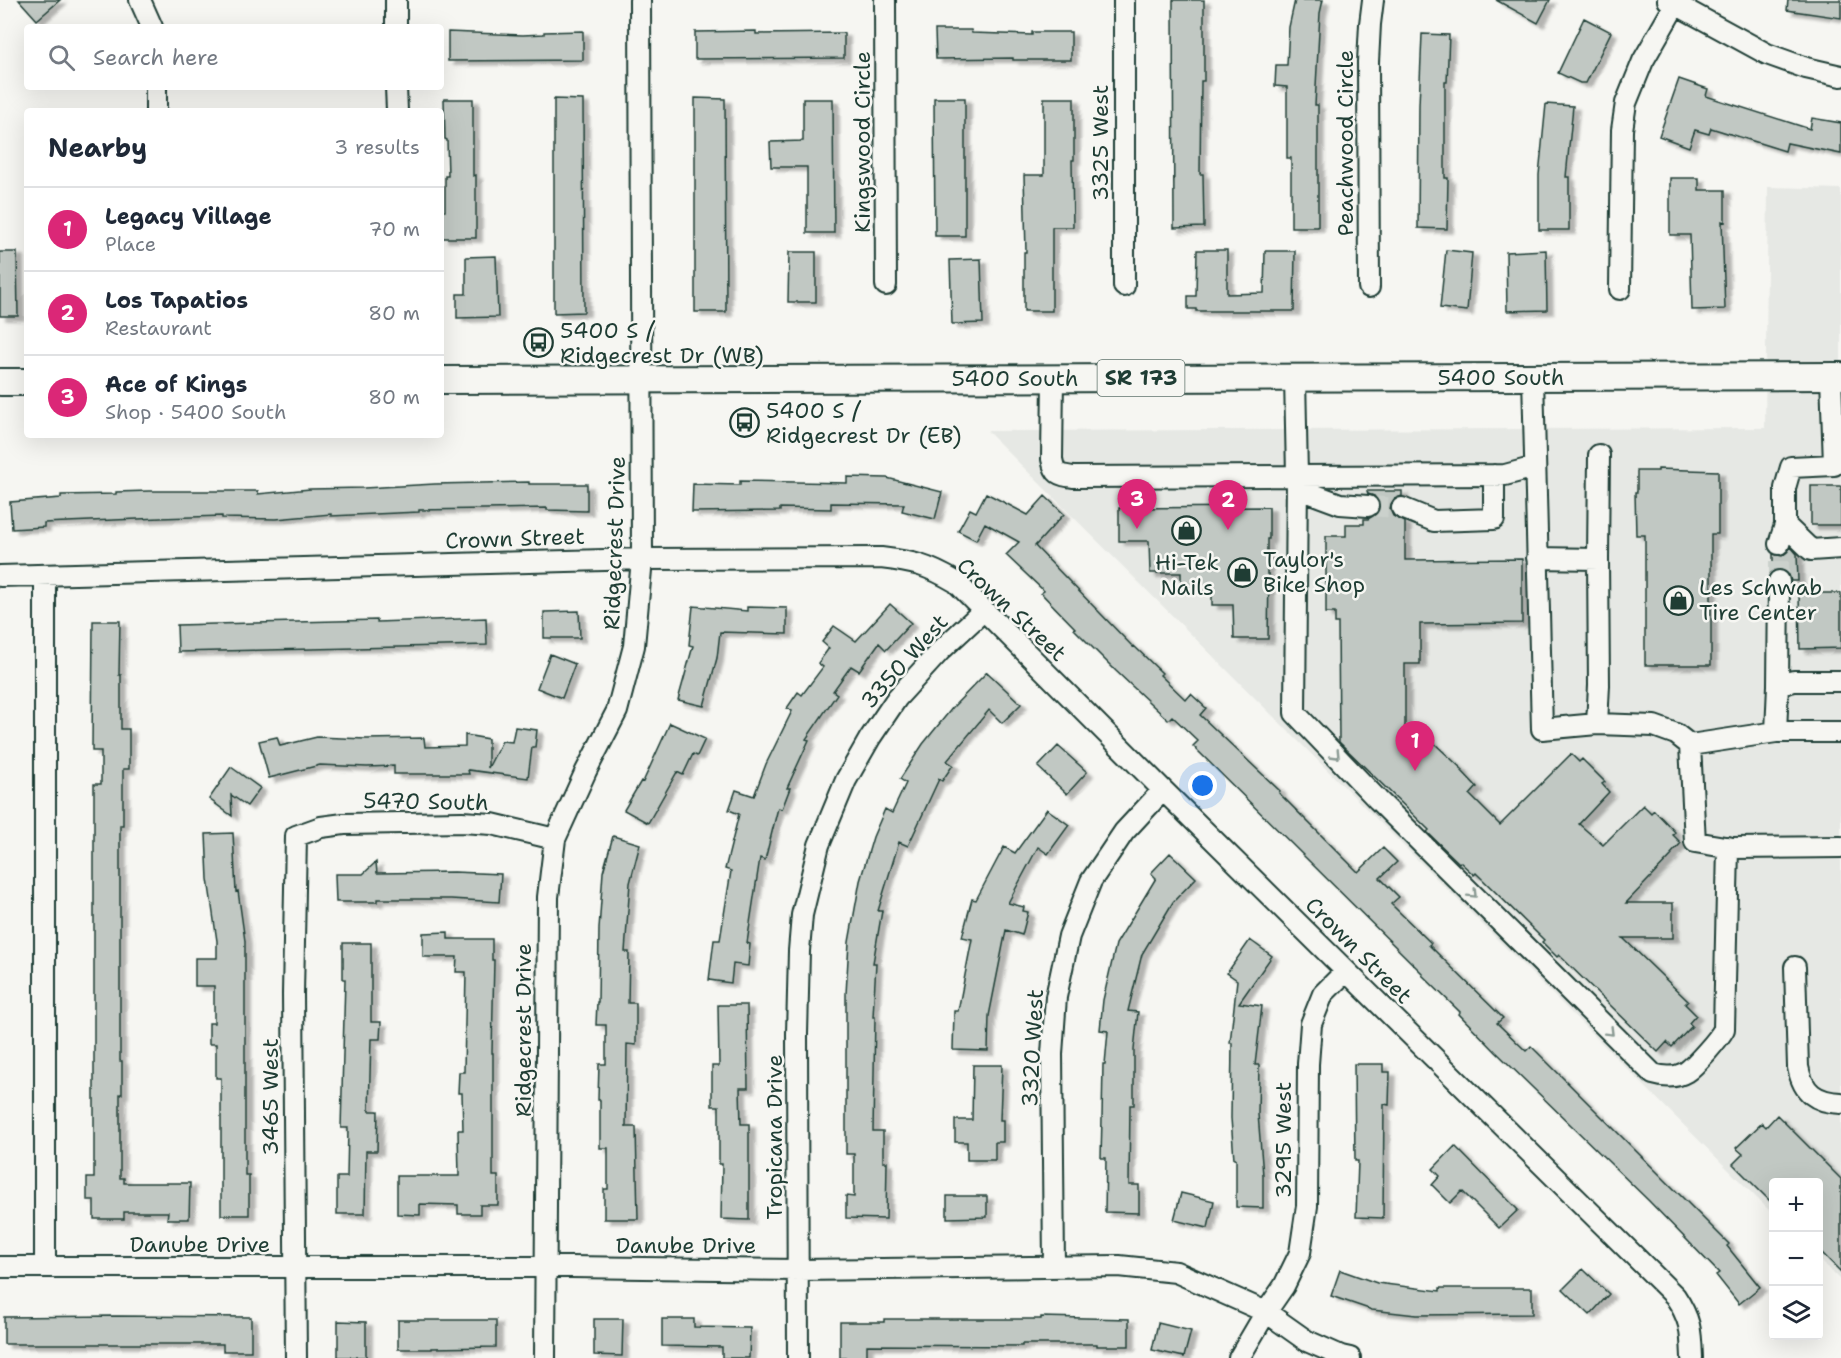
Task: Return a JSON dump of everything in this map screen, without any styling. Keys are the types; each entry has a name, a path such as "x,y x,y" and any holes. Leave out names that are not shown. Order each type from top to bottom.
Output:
{"main road":[{"name":"5400 South","path":"444,380 1836,376"},
{"path":"0,382 24,382"}],"street":[{"path":"396,0 396,24"},
{"name":"Ridgecrest Drive","path":"545,1358 548,897 555,839 617,711 634,646 642,559 640,0"},
{"name":"Kingswood Circle","path":"885,0 886,285"},
{"name":"3325 West","path":"1124,0 1124,286"},
{"name":"Peachwood Circle","path":"1369,287 1368,62 1373,0"},
{"path":"143,1 151,24"},
{"path":"1620,288 1622,130 1626,103 1643,61 1672,2 1767,54 1806,68 1841,76"},
{"path":"156,90 156,108"},
{"path":"396,90 397,108"},
{"path":"1836,376 1837,465 1791,468 1785,488 1782,534 1811,550 1841,549"},
{"path":"1533,377 1542,729 1597,724 1654,726 1676,734 1690,745 1776,732 1841,732"},
{"path":"1053,378 1052,459 1053,468 1063,476 1297,482 1505,475 1535,467"},
{"path":"1295,378 1297,482 1295,713 1378,800 1653,1074 1678,1075 1686,1071 1724,1029 1728,847"},
{"path":"1597,724 1599,455"},
{"path":"1402,508 1434,521 1494,519 1494,475"},
{"path":"1297,482 1340,504 1368,506"},
{"name":"Crown Street","path":"0,576 642,559 881,558 914,562 936,570 956,582 1675,1296 1686,1312 1691,1329 1692,1358"},
{"path":"1537,558 1598,559"},
{"path":"45,575 45,1267"},
{"path":"1776,732 1779,581"},
{"name":"3350 West","path":"802,915 819,845 846,780 870,738 897,698 940,651 984,610"},
{"path":"1778,684 1794,681 1841,681"},
{"path":"1690,745 1695,842 1728,847 1841,847"},
{"name":"3320 West","path":"1054,1267 1052,1054 1056,998 1069,936 1091,881 1124,832 1163,790"},
{"name":"5470 South","path":"296,836 321,827 344,824 462,822 492,824 555,839"},
{"name":"3465 West","path":"296,836 293,994 296,1358"},
{"name":"Tropicana Drive","path":"798,1358 797,1034 802,915"},
{"path":"1795,968 1800,1079 1815,1098 1826,1102 1841,1103"},
{"name":"3295 West","path":"1239,1358 1284,1286 1300,1253 1307,1206 1308,1064 1311,1024 1323,994 1346,971"},
{"name":"Danube Drive","path":"0,1267 799,1270 1119,1266 1176,1272 1266,1312 1307,1341 1350,1358"}],"shaded area":[{"path":"1768,187 1841,189 1841,1281 1823,1263 1823,1178 1769,1178 1769,1210 987,431 1765,428"}],"building":[{"path":"19,0 60,0 37,20"},
{"path":"1173,0 1204,0 1204,81 1201,81 1200,174 1203,174 1204,227 1174,228"},
{"path":"1295,0 1323,0 1320,13 1315,105 1318,105 1318,227 1291,227 1291,158 1287,158 1287,87 1275,86 1276,65 1287,65 1289,27"},
{"path":"1496,0 1550,0 1538,23"},
{"path":"1788,0 1841,0 1841,18 1787,10"},
{"path":"1584,18 1611,32 1586,83 1580,83 1558,73"},
{"path":"935,30 971,30 972,33 1032,35 1032,32 1071,32 1071,60 936,59"},
{"path":"583,31 583,60 448,61 448,32 523,35"},
{"path":"756,31 756,34 844,33 844,58 695,59 695,32"},
{"path":"1422,34 1449,35 1447,82 1445,82 1447,229 1418,228"},
{"path":"1679,79 1708,89 1706,96 1810,129 1812,118 1841,123 1841,154 1787,143 1785,151 1711,128 1709,134 1695,130 1689,147 1659,136"},
{"path":"695,98 725,99 726,312 695,312"},
{"path":"934,98 965,98 965,236 935,236"},
{"path":"1044,98 1074,98 1073,227 1052,227 1052,311 1024,311 1024,252 1026,252 1024,175 1044,175"},
{"path":"444,99 473,99 476,238 444,238 445,176 448,176 447,140 445,139"},
{"path":"554,99 583,100 584,312 554,313"},
{"path":"803,99 833,99 834,233 807,233 807,167 771,167 770,142 803,141"},
{"path":"1546,104 1573,106 1566,177 1569,177 1569,230 1539,230 1539,175"},
{"path":"1670,178 1699,178 1699,190 1725,190 1725,222 1722,221 1725,309 1692,310 1690,235 1670,235"},
{"path":"1197,250 1227,250 1227,294 1264,293 1265,251 1295,251 1294,311 1196,311 1196,309 1188,309 1188,296 1196,296"},
{"path":"1446,250 1472,253 1467,311 1440,308"},
{"path":"1546,250 1547,310 1507,311 1506,252"},
{"path":"0,252 17,252 18,316 0,316"},
{"path":"789,252 816,252 816,302 788,302"},
{"path":"496,256 498,317 457,318 457,294 466,294 466,257"},
{"path":"981,259 983,323 952,324 950,260"},
{"name":"Les Schwab Tire Center","path":"1658,469 1718,471 1718,534 1711,534 1711,665 1645,665 1645,535 1636,535 1635,492 1637,492 1637,471 1658,471"},
{"path":"847,477 887,478 942,492 935,519 902,511 904,504 831,503 831,509 780,508 780,511 692,512 693,484 740,485 740,481 847,483"},
{"path":"529,482 529,484 587,484 587,511 547,510 547,508 419,510 419,512 331,516 331,514 276,519 222,518 222,516 44,523 44,527 12,529 10,502 61,498 61,495 116,494 116,492 258,491 258,494 310,489"},
{"path":"1811,486 1841,486 1841,525 1811,525"},
{"path":"1367,491 1402,491 1402,496 1394,499 1390,509 1393,516 1405,522 1405,560 1522,559 1522,623 1420,624 1420,664 1405,664 1405,746 1421,731 1463,770 1477,787 1470,795 1500,825 1571,754 1579,762 1582,759 1605,782 1602,784 1609,792 1579,824 1603,845 1643,805 1651,813 1654,810 1675,832 1673,835 1681,843 1626,903 1673,903 1673,938 1623,938 1688,1001 1685,1004 1696,1015 1689,1023 1692,1026 1672,1047 1667,1042 1658,1052 1559,955 1557,957 1542,942 1544,940 1476,873 1474,875 1459,863 1427,832 1429,830 1339,742 1338,623 1335,623 1335,613 1326,613 1326,536 1346,536 1346,524 1364,524 1364,519 1378,513 1379,501"},
{"path":"986,493 1028,515 1045,496 1064,514 1035,546 1186,700 1191,694 1206,708 1200,715 1280,791 1279,793 1358,872 1383,848 1397,862 1380,878 1399,897 1391,904 1503,1018 1497,1023 1526,1051 1531,1046 1729,1244 1727,1246 1760,1287 1739,1304 1716,1275 1719,1273 1649,1201 1496,1052 1423,974 1193,746 1198,741 1172,716 1168,720 1074,629 1041,593 1044,591 1006,555 1019,542 985,523 976,540 958,531 970,509 976,512"},
{"path":"1269,507 1268,639 1234,639 1233,605 1212,605 1212,588 1181,588 1181,573 1150,573 1149,541 1119,541 1119,508"},
{"path":"1791,547 1797,554 1798,581 1791,581 1785,570 1773,571 1773,554 1782,556"},
{"path":"1799,593 1841,593 1841,648 1800,649"},
{"path":"890,604 911,623 886,650 879,643 859,671 851,666 833,691 837,694 806,739 809,740 787,788 790,788 782,809 778,808 765,860 760,858 747,943 750,944 748,966 733,964 731,983 709,980 714,940 720,940 731,871 725,869 739,814 729,810 736,790 754,796 766,764 792,711 787,708 798,692 802,695 823,667 818,663 829,648 822,642 834,626 856,641"},
{"path":"693,606 747,611 747,607 787,608 787,634 720,632 717,658 704,706 678,700 693,646 689,645"},
{"path":"579,611 580,638 544,638 544,612"},
{"path":"486,618 487,645 178,652 177,625"},
{"path":"93,621 120,621 121,729 129,729 129,769 123,769 123,825 120,825 122,1094 120,1094 120,1178 124,1178 124,1183 190,1183 189,1219 167,1219 168,1212 124,1212 124,1219 94,1219 94,1200 87,1200 87,1178 94,1178 94,784 101,784 101,751 92,751"},
{"path":"550,654 575,664 562,698 537,688"},
{"path":"987,672 1021,704 1002,723 989,710 947,761 953,765 942,781 939,779 908,846 899,842 878,911 882,911 873,963 876,963 873,1017 875,1017 873,1131 883,1131 883,1162 887,1162 886,1219 846,1218 846,1196 854,1197 854,1154 846,1154 846,994 849,942 860,881 873,837 885,809 892,813 906,783 900,779 923,744 953,707"},
{"path":"670,723 705,739 697,756 693,754 683,775 677,772 648,823 624,810 641,781 643,782"},
{"path":"515,727 537,730 528,778 468,770 469,774 394,774 394,766 320,765 269,778 259,741 277,737 280,746 317,737 424,738 425,747 465,746 465,735 488,739 488,768 502,741 512,742"},
{"path":"1058,746 1087,772 1067,794 1038,767"},
{"path":"231,767 260,788 247,806 231,795 232,816 209,799"},
{"path":"1047,809 1069,825 1048,854 1038,847 1008,903 1024,907 1023,911 1028,912 1022,935 1006,930 989,1016 988,1051 953,1050 954,1011 958,1011 972,939 962,937 972,899 976,900 1004,847 1015,853"},
{"path":"233,833 236,892 238,891 245,941 245,1175 249,1175 249,1215 221,1215 221,1078 216,1078 216,1044 209,1044 209,1023 214,1023 214,986 195,986 195,958 217,958 217,941 208,879 206,834"},
{"path":"613,836 640,844 630,883 625,952 629,952 628,1003 636,1003 636,1045 627,1044 626,1127 636,1127 638,1219 604,1219 604,1189 608,1189 608,1148 600,1148 600,1100 598,1100 599,1064 606,1064 606,1025 596,1025 603,872"},
{"path":"1170,853 1196,878 1173,902 1142,954 1128,1011 1138,1012 1134,1050 1134,1105 1130,1105 1129,1185 1139,1185 1139,1213 1105,1212 1106,1158 1101,1158 1103,1064 1105,1064 1108,1031 1100,1030 1103,1000 1116,944 1156,878 1151,873"},
{"path":"376,862 377,873 501,874 499,902 451,899 377,899 377,902 336,902 335,874 363,874"},
{"path":"448,932 448,939 492,939 492,960 494,960 493,1176 498,1176 498,1205 480,1205 480,1214 458,1214 458,1205 420,1204 420,1215 397,1214 397,1176 459,1176 458,1130 463,1130 462,1093 458,1093 459,1072 464,1072 466,972 456,972 457,957 423,957 423,933"},
{"path":"1250,940 1272,956 1239,1003 1262,1006 1255,1065 1259,1065 1258,1114 1263,1208 1236,1207 1236,1159 1234,1159 1231,1118 1232,1043 1230,1043 1237,980 1227,973"},
{"path":"343,943 371,943 371,1022 381,1022 380,1039 371,1039 369,1111 378,1111 377,1151 366,1151 365,1214 337,1214 337,1177 347,1177 348,1128 341,1128 345,979 343,979"},
{"path":"718,1005 747,1005 748,1088 740,1088 741,1124 749,1124 749,1220 721,1219 722,1164 719,1164 719,1106 712,1106 712,1066 719,1066"},
{"path":"1354,1064 1383,1064 1383,1072 1390,1072 1389,1105 1384,1104 1383,1218 1356,1217 1358,1161 1355,1161"},
{"path":"973,1065 1002,1065 1000,1120 1003,1120 1003,1142 995,1142 995,1160 967,1160 967,1142 955,1142 955,1120 972,1120"},
{"path":"1777,1115 1841,1179 1841,1272 1823,1254 1823,1178 1769,1178 1769,1200 1733,1164 1743,1154 1736,1148 1762,1123 1766,1127"},
{"path":"1455,1146 1518,1210 1499,1228 1462,1191 1450,1203 1432,1185 1440,1176 1433,1169"},
{"path":"1181,1193 1214,1201 1208,1228 1174,1220"},
{"path":"947,1196 987,1196 987,1217 947,1218"},
{"path":"1583,1269 1609,1294 1590,1315 1563,1289"},
{"path":"1340,1270 1377,1283 1440,1291 1440,1288 1532,1288 1532,1314 1416,1315 1372,1310 1331,1296"},
{"path":"4,1317 251,1317 251,1351 223,1351 223,1344 4,1344"},
{"path":"1041,1317 1129,1319 1129,1346 1097,1346 1097,1344 867,1345 867,1358 840,1358 840,1322 884,1322 884,1319 1041,1319"},
{"path":"594,1319 623,1319 622,1356 594,1355"},
{"path":"662,1319 694,1319 694,1327 750,1328 749,1358 722,1358 722,1347 662,1346"},
{"path":"398,1320 496,1320 496,1347 398,1349"},
{"path":"338,1321 366,1322 366,1357 338,1357"},
{"path":"1158,1323 1191,1331 1184,1357 1152,1350"}],"tunnel":[{"path":"1368,506 1402,508"},
{"path":"1779,544 1779,581"}],"place":[{"name":"5400 S / Ridgecrest Dr (WB)","path":"539,343"},
{"name":"5400 S / Ridgecrest Dr (EB)","path":"745,423"},
{"name":"Ace of Kings","path":"1137,529"},
{"name":"Hi-Tek Nails","path":"1187,530"},
{"name":"Los Tapatios","path":"1228,530"},
{"name":"Taylor's Bike Shop","path":"1242,572"},
{"name":"Les Schwab Tire Center","path":"1678,600"},
{"name":"Legacy Village","path":"1415,771"}]}
